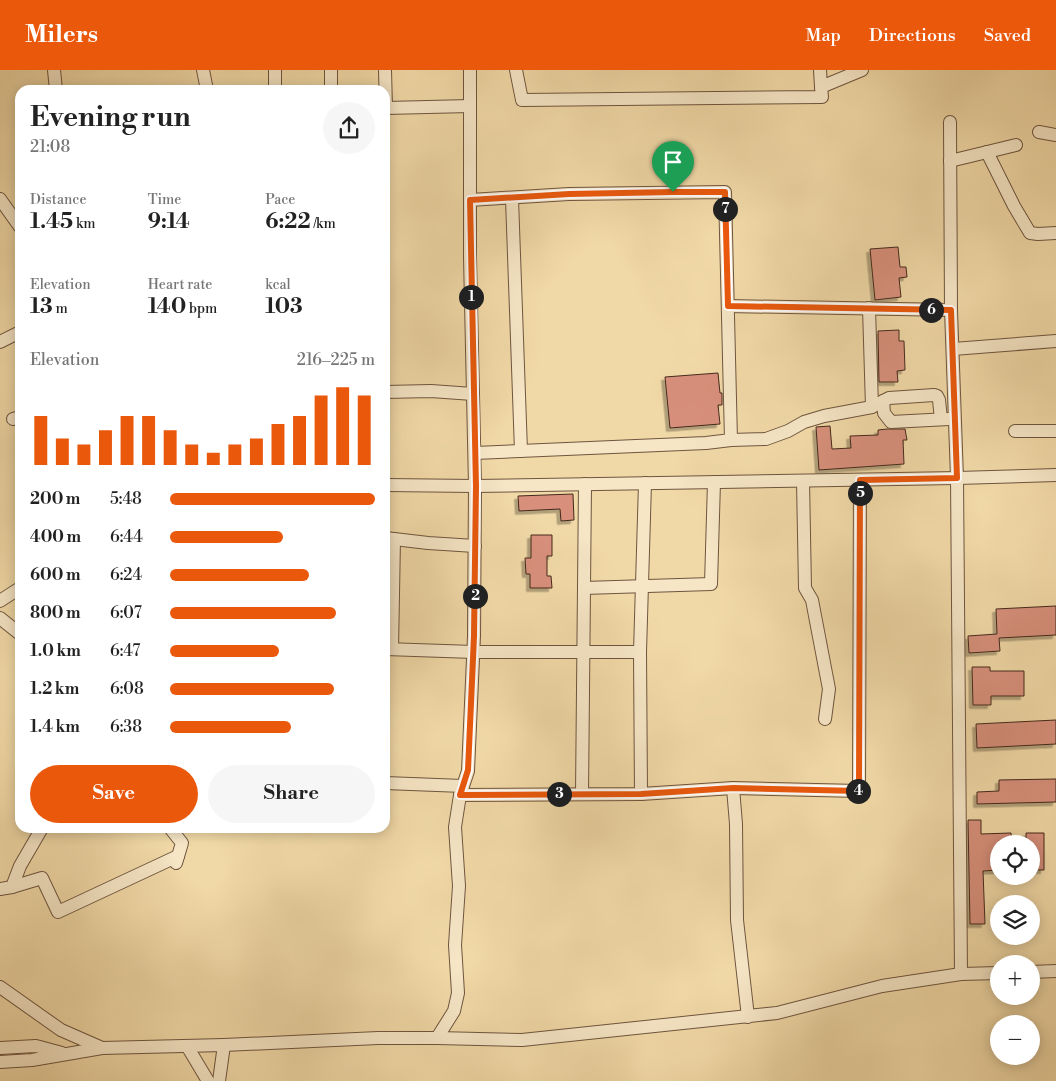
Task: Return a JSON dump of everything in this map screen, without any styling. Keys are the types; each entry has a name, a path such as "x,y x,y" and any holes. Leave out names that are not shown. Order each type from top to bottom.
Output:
{"street":[{"path":"54,70 56,85"},
{"path":"202,70 206,85"},
{"path":"275,70 275,85"},
{"path":"331,70 331,85"},
{"path":"385,70 385,85"},
{"path":"437,1038 454,1012 458,993 455,945 459,886 454,827 468,770 474,652 476,486 470,200 470,70"},
{"path":"516,70 522,100 822,97 820,70"},
{"path":"821,87 862,70"},
{"path":"390,108 470,106"},
{"path":"950,122 951,310 957,478 961,974"},
{"path":"1039,132 1056,136"},
{"path":"950,162 1016,145"},
{"path":"987,152 1030,233 1056,233"},
{"path":"470,200 512,199 569,194 725,192 731,440"},
{"path":"0,199 15,220"},
{"path":"512,199 521,451"},
{"path":"728,306 951,310"},
{"path":"869,308 878,404 891,422 955,418"},
{"path":"0,342 15,334"},
{"path":"952,348 1056,341"},
{"path":"390,392 431,391 474,394"},
{"path":"475,453 766,439 817,418 878,404 898,397 937,396 941,420"},
{"path":"1015,431 1056,431"},
{"path":"390,485 476,486 1056,475"},
{"path":"390,783 462,790 582,794 641,794 733,788 859,791 860,480"},
{"path":"803,481 805,588 812,600 829,689 825,719"},
{"path":"584,588 711,584 714,482"},
{"path":"641,794 640,652 645,483"},
{"path":"582,794 585,484"},
{"path":"390,538 475,546"},
{"path":"0,601 15,591"},
{"path":"0,618 15,630"},
{"path":"390,649 474,652 640,652"},
{"path":"733,788 736,824 737,920 748,1016"},
{"path":"6,888 39,833"},
{"path":"6,888 42,878 58,912 177,859 182,843 174,833"},
{"path":"1040,972 1056,971"},
{"path":"0,1062 32,1060 102,1048 378,1038 522,1040 777,1014 882,986 961,974 990,973"},
{"path":"0,987 62,1030 102,1048"},
{"path":"219,1081 224,1045"},
{"path":"0,1048 36,1046 67,1054"},
{"path":"187,1046 208,1081"}],"building":[{"path":"898,247 900,267 906,267 907,277 899,278 901,297 875,300 870,249"},
{"path":"899,330 899,341 904,341 905,370 897,371 898,382 879,382 878,331"},
{"path":"718,373 720,393 722,393 722,405 718,405 720,424 670,428 665,377"},
{"path":"830,426 832,449 851,448 850,436 878,435 878,430 905,429 907,440 903,440 904,464 819,470 816,427"},
{"path":"573,494 574,520 561,521 560,509 519,511 518,496"},
{"path":"531,535 552,535 552,556 547,556 547,576 551,576 552,588 530,588 530,574 526,574 525,558 531,558"},
{"path":"1056,606 1056,635 999,638 1000,651 969,653 968,636 997,634 996,609"},
{"path":"972,667 990,667 990,671 1024,671 1024,696 991,696 991,705 973,705"},
{"path":"1056,720 1056,744 977,748 976,724"},
{"path":"1056,779 1056,802 977,804 977,792 999,791 999,780"},
{"path":"968,820 981,820 981,834 1011,833 1011,835 990,835 990,871 983,871 985,924 970,924"},
{"path":"1026,833 1044,833 1044,870 1040,870 1040,835 1026,835"}],"route":[{"path":"673,192 725,192 728,306 951,310 957,478 860,480 859,791 733,788 641,794 460,795 468,770 474,636 476,486 470,200 512,199 569,194 673,192"}]}
